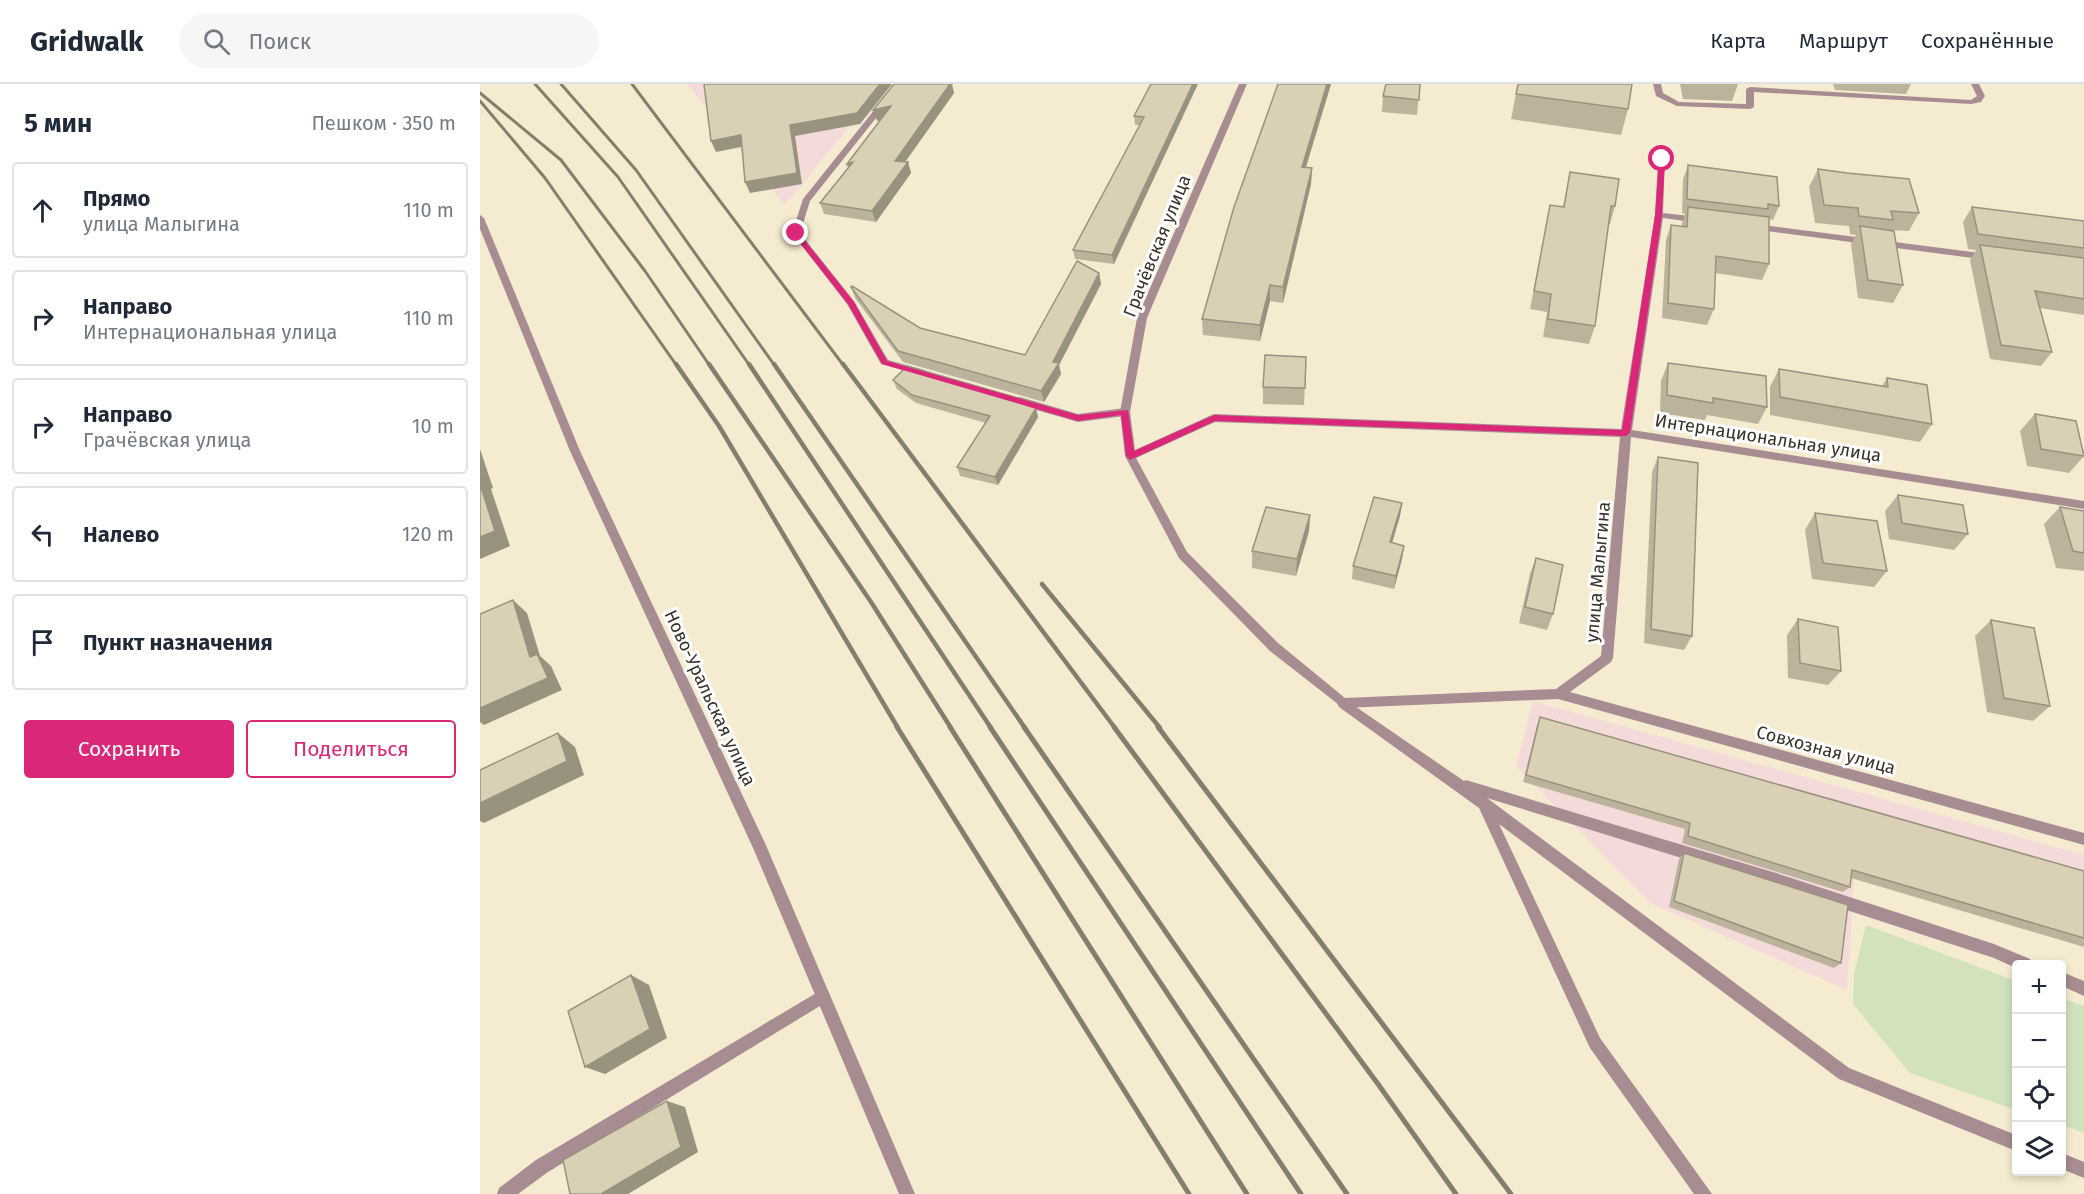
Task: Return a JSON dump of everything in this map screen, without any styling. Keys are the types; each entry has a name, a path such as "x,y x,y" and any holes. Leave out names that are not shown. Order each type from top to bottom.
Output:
{"street":[{"path":"899,84 806,201 796,233 851,303 884,362 930,375"},
{"name":"Грачёвская улица","path":"1243,84 1143,318 1125,412 1130,456 1183,555 1274,647 1343,704 1456,783 1844,1074 2012,1141"},
{"path":"1657,84 1659,94 1677,104 1750,107 1749,86 1971,102 1978,100 1981,96 1975,84"},
{"path":"1818,84 1822,93"},
{"name":"улица Малыгина","path":"1558,694 1607,658 1626,433 1659,215 1662,159"},
{"path":"1659,215 1706,221"},
{"name":"Ново-Уральская улица","path":"480,218 575,451 760,848 908,1194"},
{"path":"1742,226 2001,259"},
{"path":"1010,398 1078,418 1125,412"},
{"name":"Интернациональная улица","path":"1130,456 1214,418 1626,433 2084,505"},
{"path":"1343,704 1558,694"},
{"name":"Совхозная улица","path":"1558,694 2084,839"},
{"path":"1456,783 1776,880 2015,960"},
{"path":"1484,804 1595,1043 1704,1194"},
{"path":"2066,981 2084,989"},
{"path":"505,1194 542,1166 823,996"},
{"path":"2066,1163 2084,1170"}],"shaded area":[{"path":"687,84 884,84 785,205"},
{"path":"1533,701 2084,855 2084,944 1854,879 1847,990 1650,903 1516,766"}],"green space":[{"path":"1866,925 2012,980 2012,1109 1910,1073 1853,1004 1854,975"},
{"path":"2066,999 2084,1006 2084,1133 2066,1126"}],"building":[{"path":"704,84 880,84 857,113 790,125 797,173 745,182 741,135 711,141"},
{"path":"894,84 950,84 895,161 908,162 872,211 820,203 853,162 847,164 891,106 873,110"},
{"path":"1151,84 1193,84 1112,255 1073,250 1144,117 1134,116"},
{"path":"1278,84 1327,84 1302,167 1312,168 1283,287 1270,285 1260,325 1202,319 1234,207"},
{"path":"1386,84 1420,84 1419,100 1383,96"},
{"path":"1518,84 1632,84 1628,109 1516,94"},
{"path":"1688,165 1777,177 1779,206 1768,204 1768,209 1687,199"},
{"path":"1818,169 1909,179 1919,213 1891,211 1893,220 1859,216 1858,208 1824,205"},
{"path":"1570,172 1619,179 1615,206 1611,206 1595,326 1548,319 1551,294 1534,291 1550,205 1564,207"},
{"path":"1688,207 1769,217 1769,264 1716,256 1714,309 1668,303 1671,225 1687,227"},
{"path":"1972,207 2084,221 2084,248 1978,234"},
{"path":"1860,226 1894,231 1903,285 1868,280"},
{"path":"1980,245 2084,258 2084,299 2035,291 2052,352 2001,345"},
{"path":"1077,261 1099,273 1053,362 1059,363 1041,391 898,351 851,287 920,328 1025,355"},
{"path":"1265,355 1306,357 1305,388 1263,387"},
{"path":"1668,363 1766,376 1767,407 1713,398 1713,403 1667,395"},
{"path":"907,366 1035,403 1032,407 1036,408 995,477 957,467 990,416 912,395 893,380"},
{"path":"1779,369 1888,387 1887,378 1927,385 1932,424 1780,397"},
{"path":"2035,414 2076,421 2084,456 2041,449"},
{"path":"1658,457 1698,463 1692,636 1651,629"},
{"path":"480,484 495,531 480,537"},
{"path":"1898,495 1963,505 1968,534 1902,523"},
{"path":"1374,497 1402,503 1390,542 1404,546 1396,576 1353,566"},
{"path":"1266,507 1310,515 1297,559 1252,551"},
{"path":"2060,507 2084,511 2084,553 2073,551"},
{"path":"1815,513 1877,521 1887,571 1823,563"},
{"path":"1536,558 1563,565 1553,614 1525,607"},
{"path":"513,600 530,657 537,654 548,678 480,708 480,614"},
{"path":"1798,619 1838,627 1841,671 1800,663"},
{"path":"1991,620 2034,628 2050,706 2004,698"},
{"path":"1540,717 2084,871 2084,938 1852,870 1850,887 1688,836 1690,823 1526,775"},
{"path":"558,733 567,761 480,803 480,770"},
{"path":"1684,853 1848,905 1841,963 1674,901"},
{"path":"631,975 650,1029 585,1067 568,1011"},
{"path":"667,1101 681,1147 601,1194 570,1194 563,1160"}],"railway":[{"path":"535,84 618,177 750,366"},
{"path":"561,84 636,170 775,366"},
{"path":"632,84 844,366"},
{"path":"480,93 561,160 645,271 710,366"},
{"path":"480,101 545,178 677,366"},
{"path":"676,364 719,426 898,728"},
{"path":"709,364 871,602 951,728"},
{"path":"749,364 991,728"},
{"path":"774,364 1025,728"},
{"path":"843,364 1115,728"},
{"path":"1042,584 1160,728"},
{"path":"897,727 1189,1194"},
{"path":"950,727 1247,1194"},
{"path":"990,727 1301,1194"},
{"path":"1024,727 1347,1194"},
{"path":"1114,727 1378,1084 1456,1194"},
{"path":"1158,727 1511,1194"}],"route":[{"path":"796,233 851,303 884,362 1078,418 1125,412 1130,456 1214,418 1626,433 1659,215 1662,159"}]}
